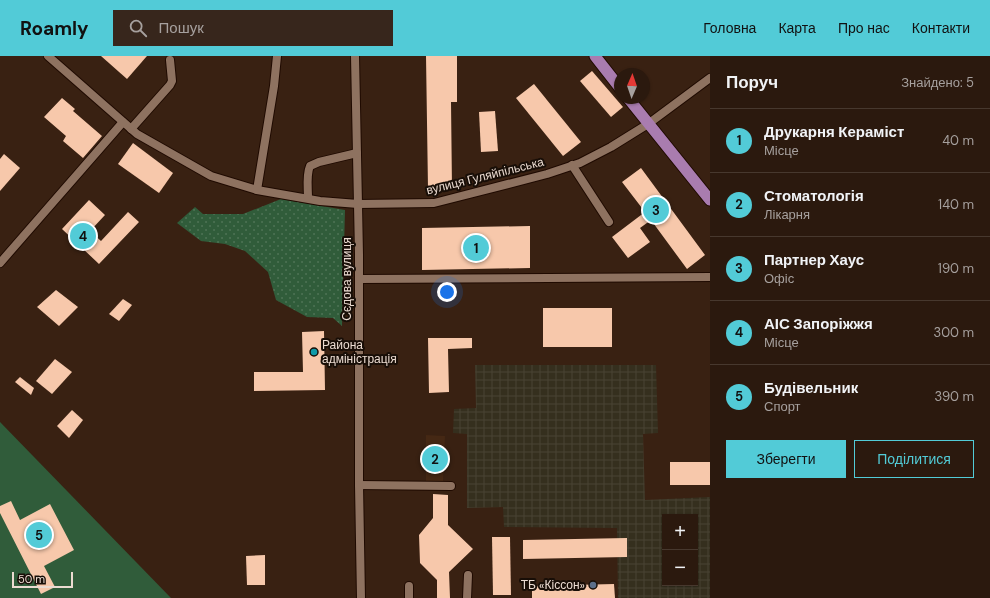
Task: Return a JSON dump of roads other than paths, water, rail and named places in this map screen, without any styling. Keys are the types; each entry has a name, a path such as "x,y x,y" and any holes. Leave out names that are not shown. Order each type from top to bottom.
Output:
{"main road":[{"path":"595,56 614,80"},
{"path":"633,104 710,200"}],"street":[{"name":"вулиця Гуляйпільська","path":"48,56 137,134 211,176 257,190 320,201 358,204 434,203 547,174 580,163 611,147 648,124 710,78"},
{"path":"257,190 274,86 277,56"},
{"name":"Сєдова вулиця","path":"355,56 359,279 359,486 361,598"},
{"path":"131,129 170,85 172,81 170,60"},
{"path":"0,263 124,122"},
{"path":"308,198 308,174 310,166 319,162 357,153"},
{"path":"572,165 609,222"},
{"path":"359,279 710,277"},
{"path":"359,486 451,486"},
{"path":"467,598 468,575"},
{"path":"409,586 409,598"}],"place":[{"name":"Партнер Хаус","path":"656,210"},
{"name":"АІС Запоріжжя","path":"83,236"},
{"name":"Друкарня Кераміст","path":"476,248"},
{"name":"Района адміністрація","path":"314,352"},
{"name":"Стоматологія","path":"435,459"},
{"name":"Будівельник","path":"39,535"},
{"name":"ТБ «Кіссон»","path":"593,585"}]}
